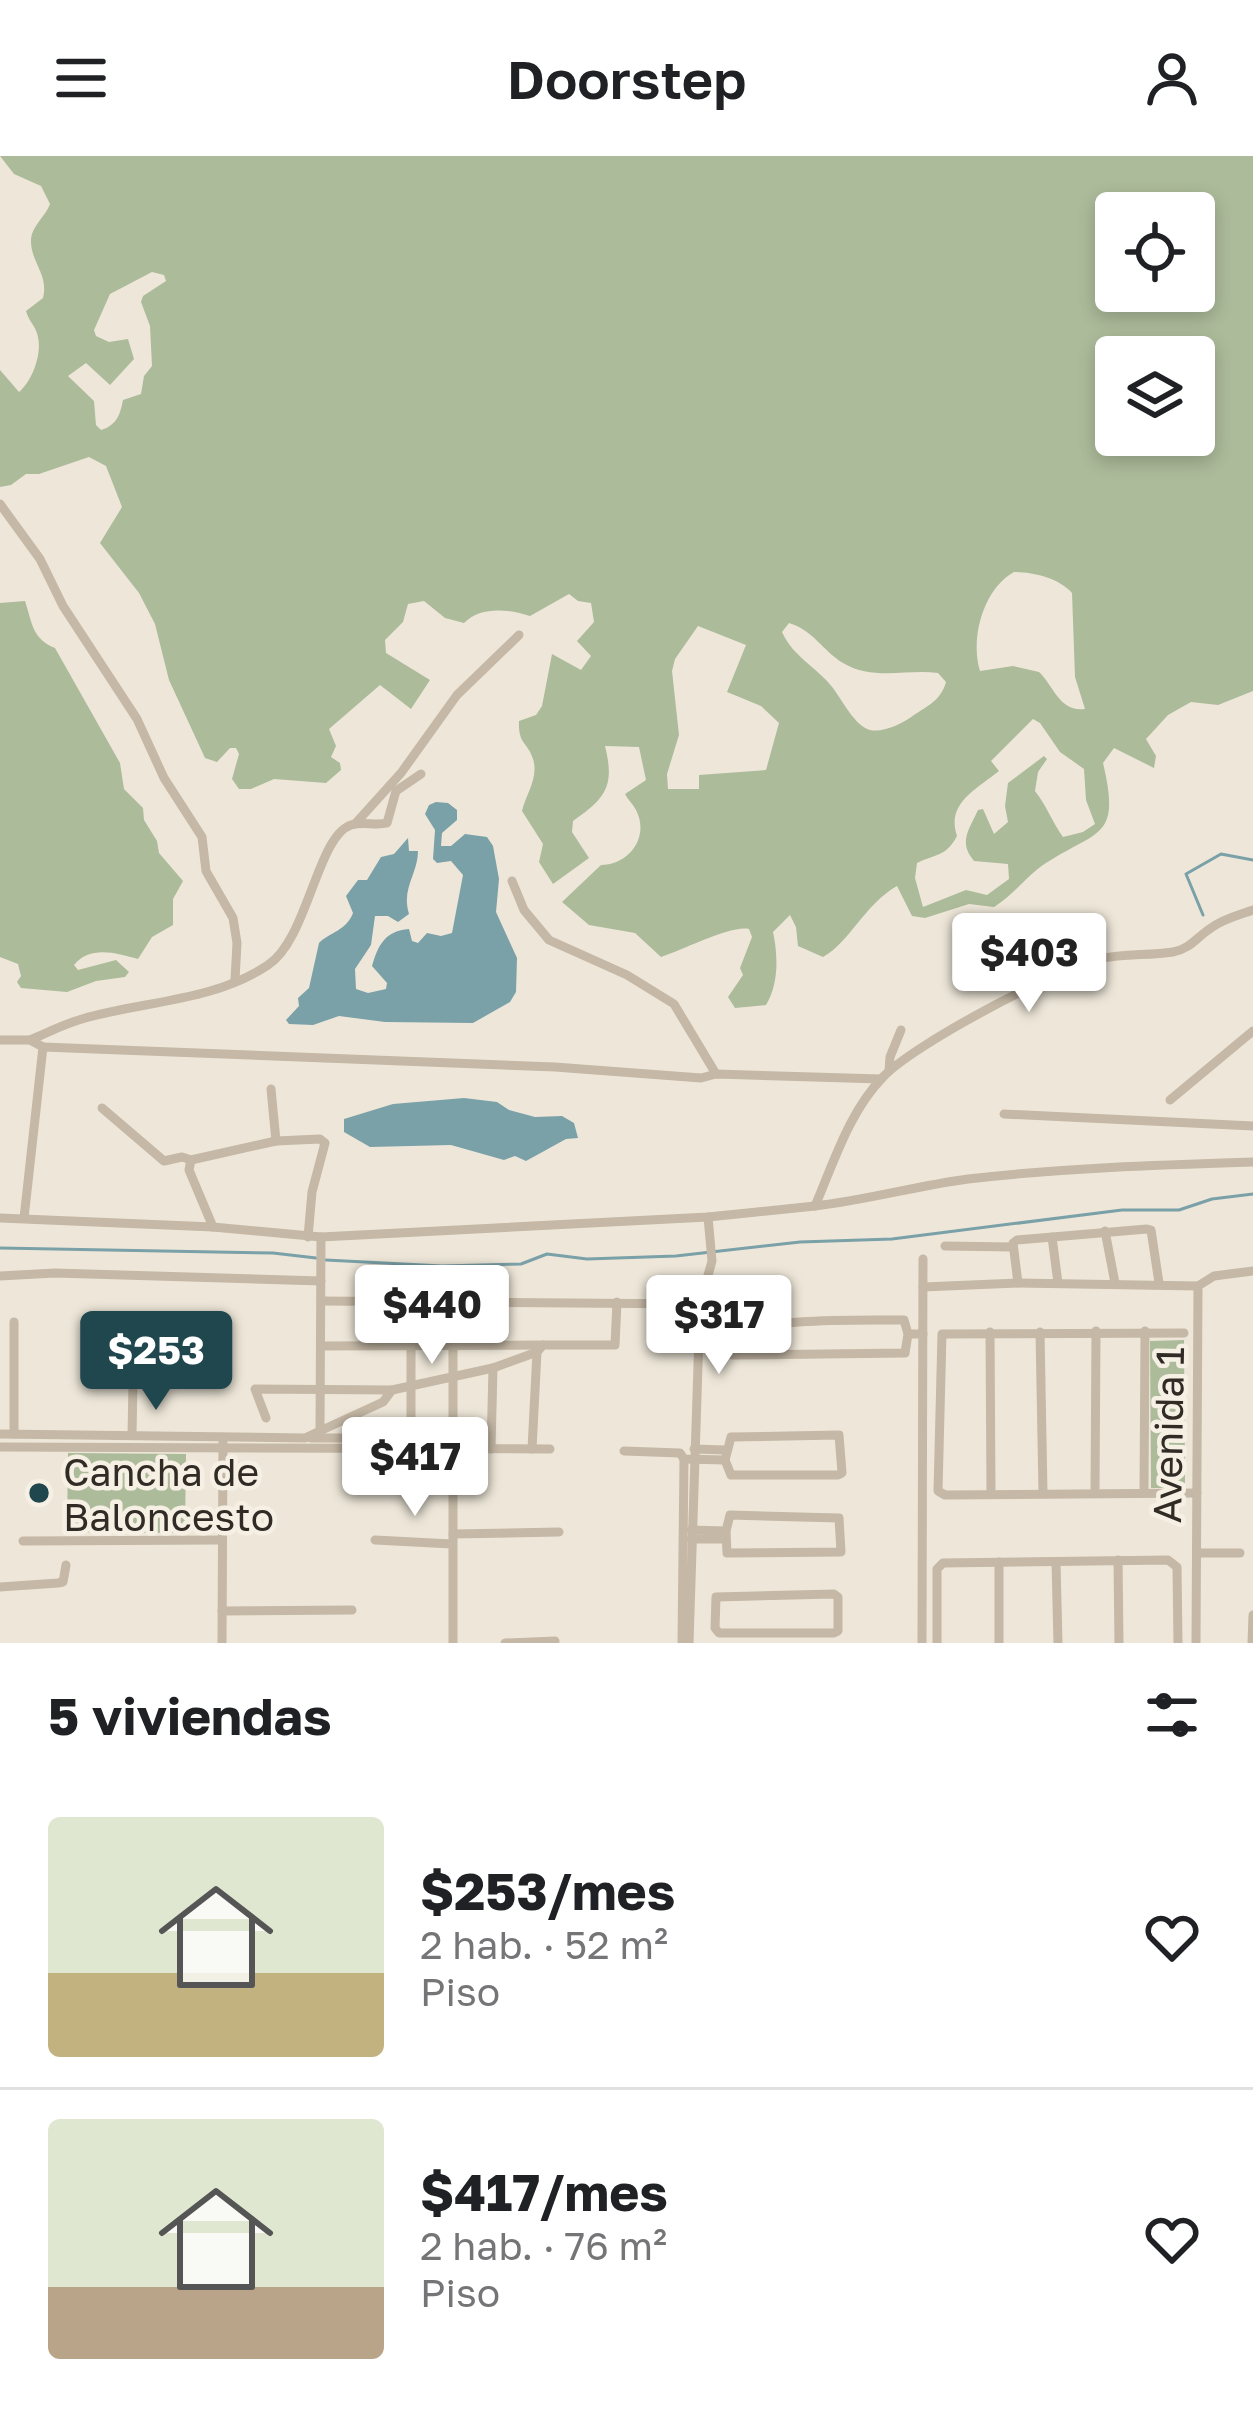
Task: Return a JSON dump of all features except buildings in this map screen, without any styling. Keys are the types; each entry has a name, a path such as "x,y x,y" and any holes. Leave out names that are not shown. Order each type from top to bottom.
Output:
{"street":[{"path":"0,504 40,559 63,606 137,719 164,778 202,836 206,872 233,918 235,980"},
{"path":"0,1040 30,1040 82,1018 154,1006 266,967 301,921 334,837 355,824 401,773 457,695 518,635"},
{"path":"355,824 387,823 396,791 421,774"},
{"path":"512,880 524,910 549,940 627,975 674,1004 716,1074"},
{"path":"815,1206 866,1097 885,1075 943,1035 1066,970 1100,958 1174,952 1193,944 1211,927 1253,910"},
{"path":"885,1075 902,1030"},
{"path":"1170,1100 1253,1030"},
{"path":"30,1040 43,1047 555,1067 701,1078 716,1074 853,1079 885,1075"},
{"path":"24,1218 43,1047"},
{"path":"853,1079 866,1097"},
{"path":"271,1089 276,1141"},
{"path":"102,1108 164,1161 191,1160 276,1141 324,1140 308,1237"},
{"path":"1004,1114 1253,1126"},
{"path":"191,1160 189,1170 213,1227"},
{"path":"0,1218 213,1227 321,1240 708,1217 873,1199 898,1190 1028,1173 1253,1162"},
{"path":"685,1643 700,1304 712,1261 708,1217"},
{"path":"1018,1283 1016,1240 1151,1230 1159,1283"},
{"path":"1105,1231 1114,1283"},
{"path":"1052,1237 1058,1283"},
{"path":"320,1431 321,1240"},
{"path":"946,1246 1013,1247"},
{"path":"922,1643 923,1259"},
{"path":"923,1287 1018,1283 1198,1286 1214,1276 1253,1270"},
{"path":"0,1276 321,1278"},
{"name":"Avenida 1","path":"1196,1643 1198,1286"},
{"path":"453,1287 453,1643"},
{"path":"321,1300 700,1304"},
{"path":"321,1346 613,1346 617,1302"},
{"path":"698,1346 721,1346 732,1355 905,1353 908,1334 904,1319 765,1326 730,1334 721,1346"},
{"path":"14,1322 14,1434"},
{"path":"132,1436 134,1330"},
{"path":"1095,1493 1096,1331"},
{"path":"1144,1493 1145,1331"},
{"path":"1184,1333 946,1332 940,1337 938,1491 945,1495 1197,1493"},
{"path":"990,1332 992,1493"},
{"path":"1040,1332 1042,1493"},
{"path":"908,1334 923,1334"},
{"path":"411,1344 411,1437"},
{"path":"266,1418 255,1388 392,1390 493,1368 540,1349"},
{"path":"532,1449 540,1349"},
{"path":"491,1449 493,1368"},
{"path":"305,1438 383,1402 392,1390"},
{"path":"368,1410 369,1438"},
{"path":"0,1434 454,1444"},
{"path":"0,1447 411,1437 491,1449 550,1449"},
{"path":"731,1437 842,1437 842,1473 731,1475 725,1455 731,1437"},
{"path":"222,1643 223,1442"},
{"path":"625,1451 725,1455"},
{"path":"685,1643 690,1456"},
{"path":"730,1516 834,1517 842,1525 837,1554 727,1553 725,1535 730,1516"},
{"path":"375,1540 559,1532"},
{"path":"691,1535 725,1535"},
{"path":"23,1541 221,1540"},
{"path":"1197,1553 1240,1553"},
{"path":"1118,1560 1119,1643"},
{"path":"937,1643 939,1564 1118,1560 1176,1563 1178,1643"},
{"path":"998,1562 999,1643"},
{"path":"1056,1562 1058,1643"},
{"path":"0,1587 63,1582 65,1565"},
{"path":"716,1597 838,1597 838,1631 719,1633 713,1614 716,1597"},
{"path":"222,1611 352,1610"},
{"path":"689,1614 713,1614"},
{"path":"1252,1643 1253,1615"},
{"path":"505,1643 555,1641"}],"green space":[{"path":"0,156 1253,156 1253,691 1218,705 1191,702 1168,715 1146,739 1156,756 1154,768 1114,748 1103,763 1109,806 1101,829 1039,868 994,907 969,904 925,918 912,916 897,886 823,957 798,946 790,915 773,932 776,969 766,1005 735,1008 728,997 743,975 740,968 752,937 749,929 719,934 661,957 635,933 589,925 562,902 601,865 620,860 634,848 640,820 625,794 646,780 639,747 605,746 609,771 605,790 573,821 572,832 589,858 553,884 539,862 543,844 522,811 534,766 519,721 536,715 542,706 552,654 581,670 591,656 577,641 594,622 591,603 569,594 530,616 495,611 464,623 445,618 424,601 408,604 403,622 385,640 386,653 430,680 411,709 380,685 329,729 336,746 331,757 341,770 326,783 274,779 239,789 232,779 239,754 236,748 217,762 205,758 169,680 155,624 139,593 100,543 122,507 106,466 89,457 26,474 0,487 0,370 19,392 39,352 36,330 26,311 43,298 44,290 31,239 50,204 41,186 14,174","holes":["152,272 164,275 166,281 141,302 150,326 152,366 144,376 141,394 123,400 117,419 101,430 96,425 94,401 68,376 86,363 110,385 134,359 128,339 109,342 96,336 94,330 110,294","1014,572 1029,573 1060,583 1072,593 1075,677 1085,709 1063,702 1039,672 1013,666 980,671 978,630 987,602","789,623 854,668 938,673 946,682 938,698 910,718 887,729 870,730 854,718 782,632","698,626 746,645 727,692 761,706 779,723 766,770 699,775 699,789 668,789 667,774 679,735 672,671","1033,719 1040,723 1060,752 1084,769 1086,800 1095,824 1063,837 1035,791 1038,772 1047,759 1044,756 1008,783 1008,822 994,834 983,809 978,810 967,836 974,861 1008,864 1009,879 987,895 966,890 923,907 915,878 917,863 949,848 957,836 959,806 999,771 991,761"]},
{"path":"25,601 37,635 55,648 120,763 124,789 143,808 159,853 183,881 173,899 173,925 152,937 138,959 95,953 74,965 78,970 116,960 129,972 125,977 67,992 21,988 18,964 0,957 0,603"},
{"path":"1184,1340 1185,1488 1151,1488 1150,1341"},
{"path":"68,1453 186,1454 185,1533 67,1532"}],"water":[{"path":"436,802 457,810 457,820 442,833 441,846 451,846 465,834 487,837 493,846 499,879 496,912 517,958 516,992 510,1002 473,1023 339,1016 313,1025 289,1024 286,1020 299,1006 298,998 309,988 319,943 342,928 353,913 346,896 358,880 367,880 381,857 394,854 408,838 409,851 418,851 407,896 409,914 398,922 375,916 371,945 355,969 356,989 368,993 386,989 387,983 372,966 388,936 409,929 412,941 418,943 427,933 452,933 463,875 451,861 433,859 435,830 425,814"},
{"path":"464,1098 497,1102 535,1117 562,1116 574,1123 578,1138 566,1139 526,1161 515,1156 504,1160 451,1145 370,1147 344,1132 344,1119 393,1104"}],"waterway":[{"path":"1203,915 1186,874 1221,854 1253,860"},
{"path":"326,1260 442,1266 521,1264 547,1254 587,1259 676,1256 800,1242 892,1239 1122,1210 1179,1210 1212,1199 1253,1194"},
{"path":"0,1248 273,1253 316,1258"}],"place":[{"name":"Cancha de Baloncesto","path":"39,1493"}]}
